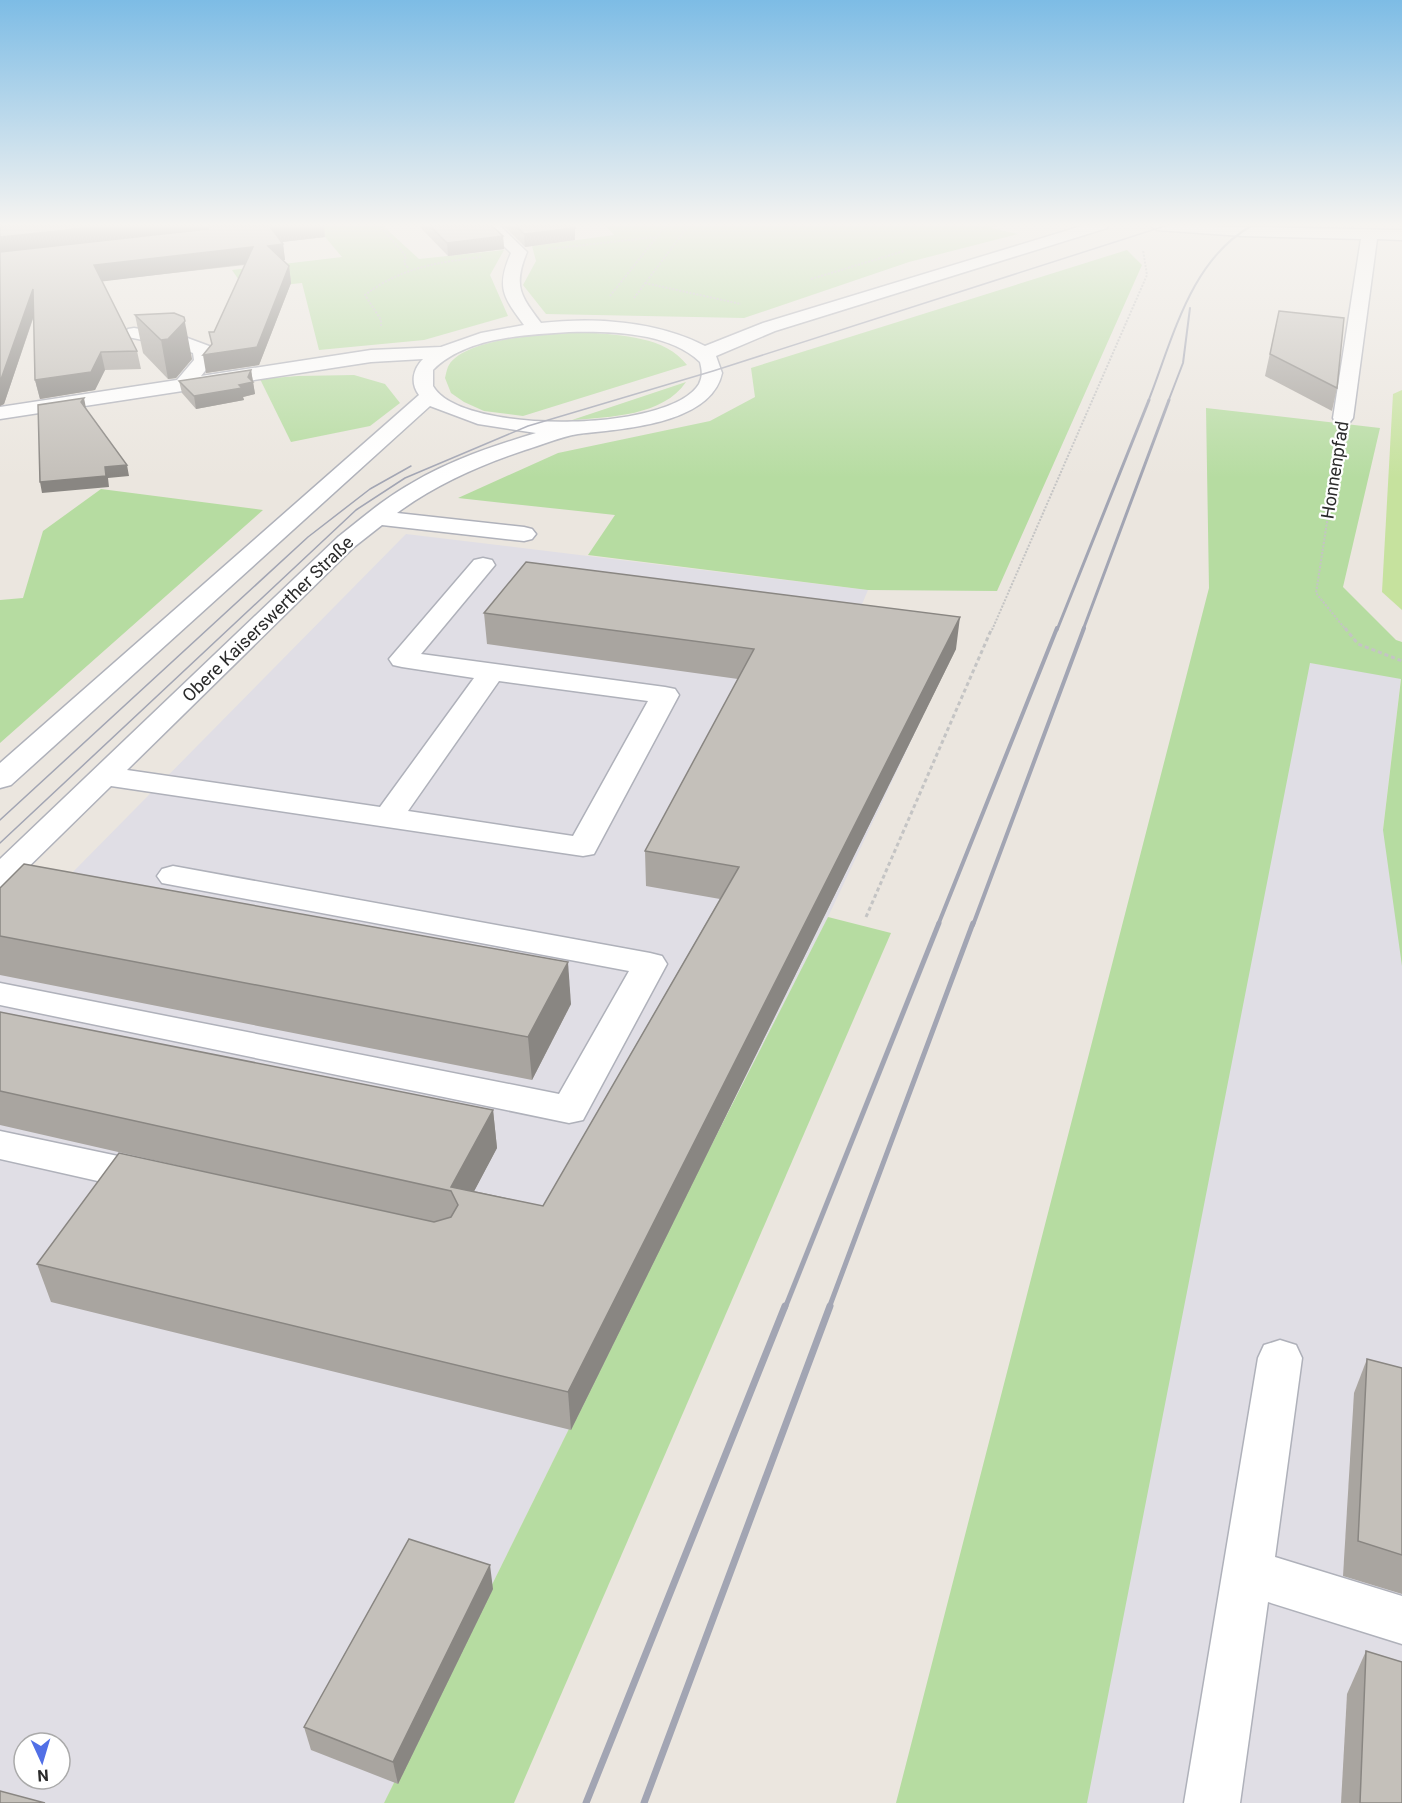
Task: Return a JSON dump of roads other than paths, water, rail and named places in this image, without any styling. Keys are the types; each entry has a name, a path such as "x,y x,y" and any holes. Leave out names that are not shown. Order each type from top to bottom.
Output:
{"street":[{"path":"521,309 535,328"},
{"path":"703,354 769,327 827,309"},
{"name":"Honnenpfad","path":"1343,418 1359,309"},
{"path":"656,334 683,343 703,354 713,371 709,386 692,400 662,413 623,422 579,427 528,426 477,418 449,409 430,396 423,386 423,375 430,363 445,352 470,341 535,328 584,326 656,334 769,327"},
{"path":"134,333 182,342 202,350 204,361 183,385"},
{"path":"0,413 371,356 445,352"},
{"path":"316,364 370,366 423,375"},
{"path":"0,779 430,396"},
{"name":"Obere Kaiserswerther Straße","path":"0,877 346,542 376,517 420,487 481,458 579,427"},
{"path":"376,517 524,534"},
{"path":"105,776 583,847 665,695 402,659 483,565"},
{"path":"388,817 492,672"},
{"path":"0,994 569,1110 650,964 173,876"},
{"path":"0,1144 185,1185"},
{"path":"1212,1803 1280,1358"},
{"path":"1247,1572 1402,1620"}],"tram line":[{"path":"0,843 356,510 405,478 528,426 713,371 906,309"},
{"path":"0,820 308,537 370,489 411,466"}],"railway":[{"path":"1148,402 1183,309"},
{"path":"1168,402 1183,363 1190,309"},
{"path":"1057,630 1149,400"},
{"path":"1083,630 1169,400"},
{"path":"938,925 1057,628"},
{"path":"973,925 1084,628"},
{"path":"785,1308 939,923"},
{"path":"829,1308 973,923"},
{"path":"586,1803 785,1306"},
{"path":"644,1803 830,1306"}]}
